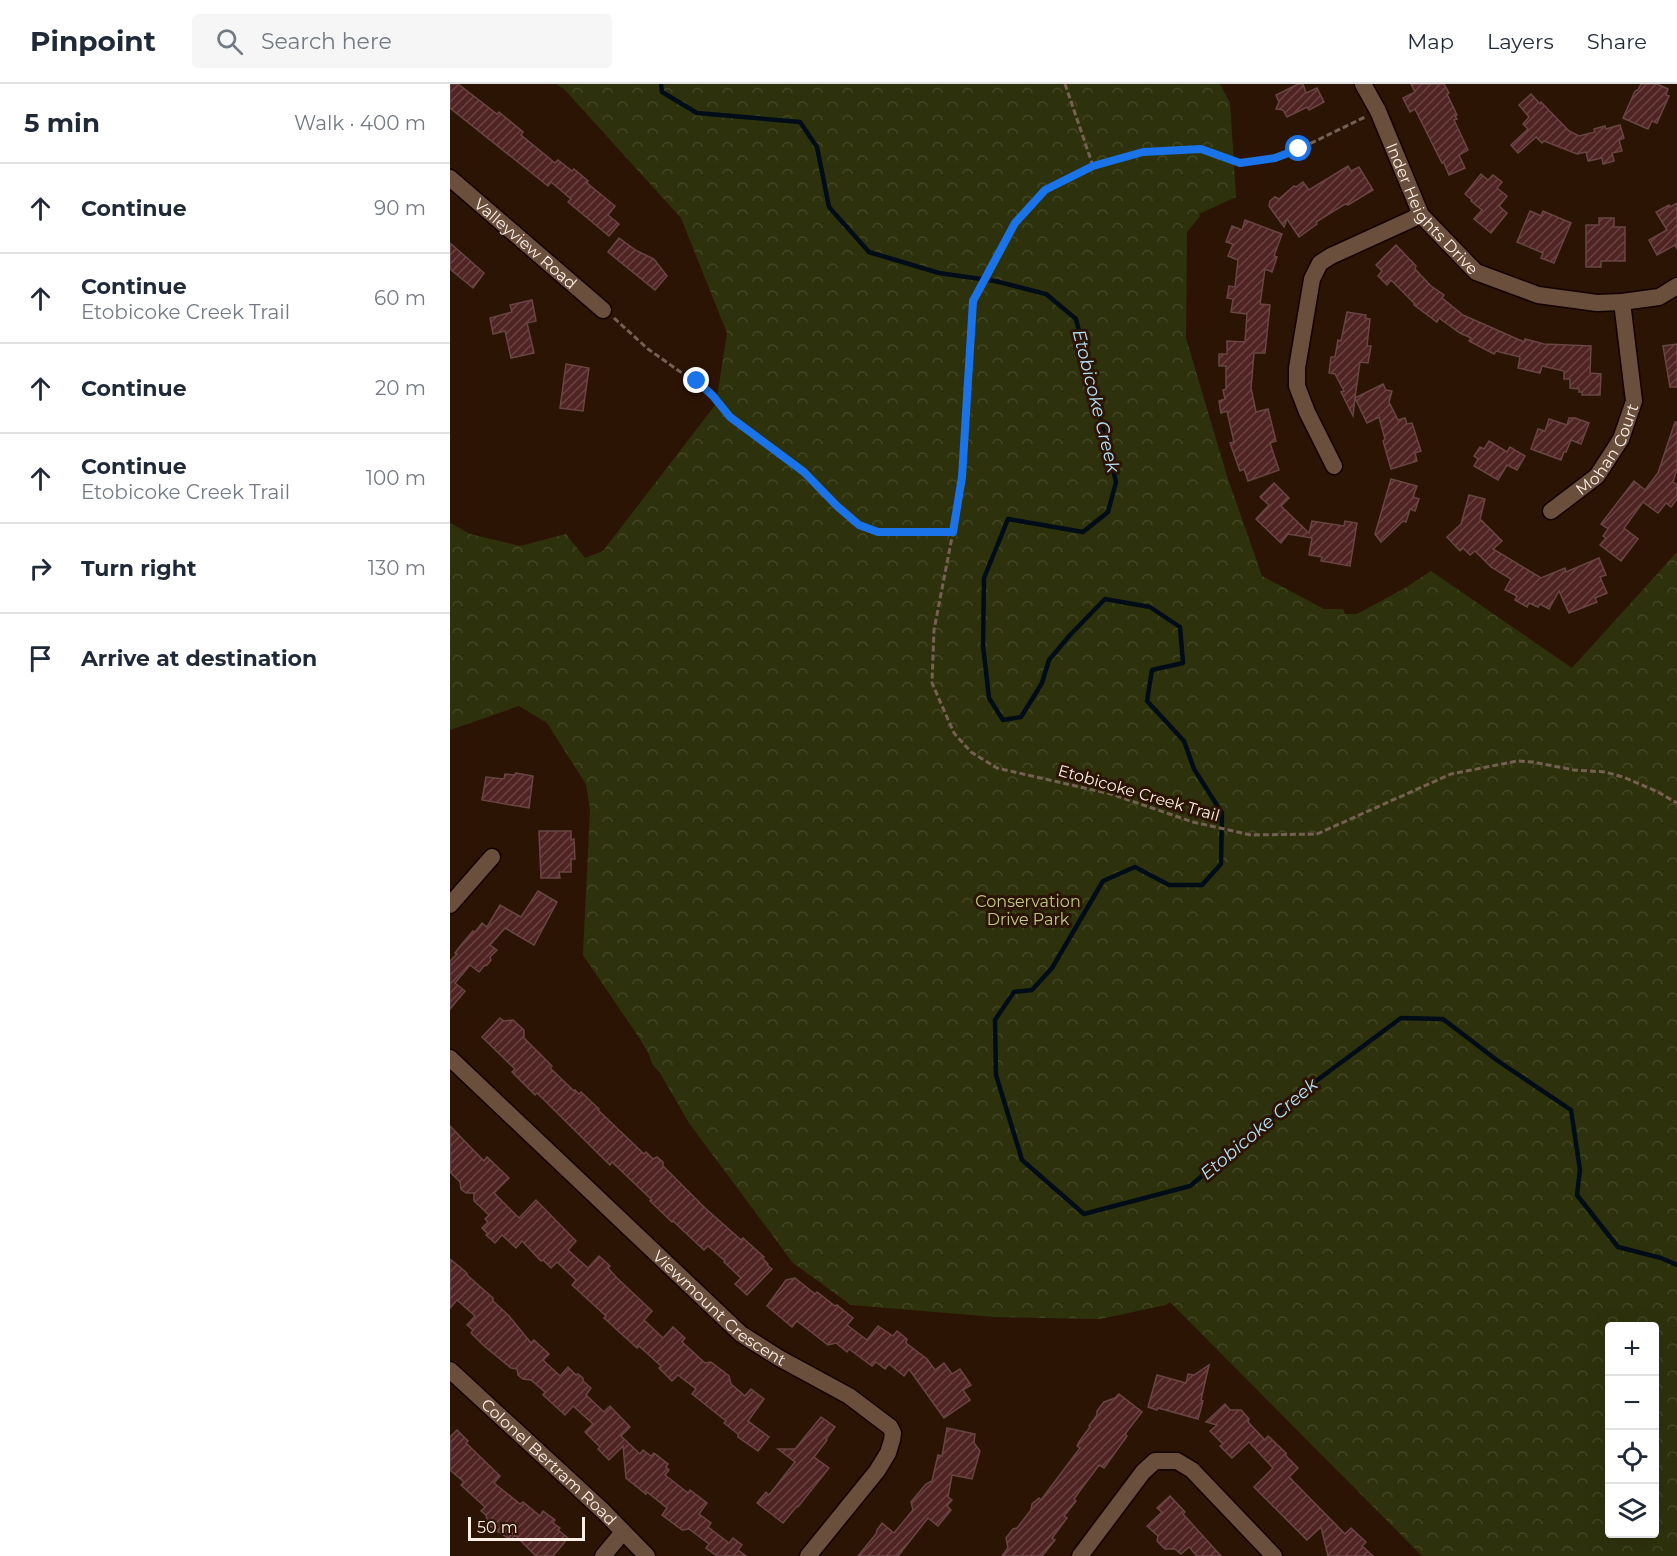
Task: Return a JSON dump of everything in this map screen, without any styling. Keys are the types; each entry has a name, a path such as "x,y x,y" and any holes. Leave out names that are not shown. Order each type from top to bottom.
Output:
{"street":[{"name":"Inder Heights Drive","path":"1364,84 1378,111 1421,215 1476,272 1538,295 1597,303 1659,297 1677,286"},
{"name":"Valleyview Road","path":"450,178 603,310"},
{"path":"1334,466 1307,412 1298,386 1297,368 1312,279 1320,263 1331,256 1421,215"},
{"name":"Mohan Court","path":"1551,511 1597,476 1621,439 1634,401 1622,302"},
{"path":"450,905 492,857"},
{"name":"Viewmount Crescent","path":"450,1058 741,1334 779,1358 849,1396 890,1427 893,1433 892,1440 888,1453 877,1471 808,1556"},
{"name":"Colonel Bertram Road","path":"450,1370 603,1511 647,1556"},
{"path":"1080,1556 1143,1472 1155,1461 1177,1461 1192,1470 1274,1556"},
{"path":"603,1556 623,1532"}],"path":[{"path":"1065,84 1093,166 1143,152 1201,149 1240,163 1275,158 1378,111"},
{"name":"Etobicoke Creek Trail","path":"1093,166 1045,190 1015,223 973,301 962,477 934,630 932,683 954,733 971,752 997,768 1111,794 1192,822 1251,835 1317,834 1451,774 1517,761 1574,770 1605,772 1656,791 1677,803"},
{"path":"603,310 648,349 697,381 730,417 804,472 859,525 878,532 953,532"}],"green space":[{"name":"Conservation Drive Park","path":"556,84 1220,84 1230,103 1236,197 1199,214 1200,216 1187,232 1186,338 1227,476 1262,576 1324,609 1343,609 1345,614 1357,614 1431,571 1572,668 1677,552 1677,1556 1422,1556 1170,1302 1166,1305 1100,1319 995,1317 851,1305 793,1263 689,1123 660,1073 652,1064 640,1039 583,955 590,809 586,784 547,723 519,706 450,730 450,523 470,534 520,546 566,534 585,558 603,551 716,404 727,333 681,218 564,89"}],"building":[{"path":"450,84 458,84 497,114 499,112 523,132 521,135 555,163 558,160 572,171 574,169 615,206 608,215 619,224 609,236 568,202 571,199 551,182 548,186 450,108"},
{"path":"1298,84 1303,84 1306,93 1317,88 1324,102 1287,117 1283,110 1276,109 1279,102 1276,95"},
{"path":"1411,84 1444,84 1457,115 1455,116 1457,119 1454,120 1468,150 1459,155 1465,168 1449,175 1415,109 1410,112 1403,98 1415,92"},
{"path":"1641,84 1657,84 1668,89 1666,95 1669,96 1657,123 1652,121 1648,129 1623,118 1635,91"},
{"path":"1531,94 1569,131 1579,136 1595,132 1594,129 1605,126 1606,129 1620,125 1624,138 1619,140 1622,151 1612,153 1614,161 1603,164 1602,158 1588,161 1586,152 1577,154 1544,141 1542,143 1536,137 1518,153 1511,145 1528,129 1523,124 1529,117 1519,105"},
{"path":"1348,166 1351,171 1359,167 1373,190 1316,222 1317,224 1299,237 1287,219 1284,227 1269,206 1270,201 1275,197 1279,199 1294,186 1303,182 1309,190"},
{"path":"1481,174 1488,180 1493,175 1502,182 1497,188 1507,196 1499,206 1507,213 1491,233 1474,219 1482,210 1465,194"},
{"path":"1677,203 1677,249 1675,245 1657,255 1649,240 1667,230 1656,212"},
{"path":"1530,211 1541,216 1543,211 1571,223 1554,263 1541,258 1543,253 1517,242"},
{"path":"1599,218 1614,218 1614,227 1625,227 1625,261 1601,261 1601,267 1586,267 1586,225 1599,225"},
{"path":"1245,220 1282,234 1274,256 1277,257 1272,272 1265,269 1260,304 1270,305 1265,353 1254,353 1251,388 1256,412 1268,409 1276,441 1270,443 1279,470 1248,481 1244,469 1240,471 1230,443 1234,442 1227,411 1221,413 1219,401 1225,399 1223,390 1226,389 1226,366 1219,366 1219,354 1227,354 1227,341 1245,342 1247,314 1231,312 1233,299 1227,298 1229,286 1235,287 1238,260 1228,256 1233,244 1226,242 1232,226 1242,230"},
{"path":"619,238 637,251 654,259 667,276 655,290 608,252"},
{"path":"450,243 484,273 473,288 450,269"},
{"path":"1396,245 1431,286 1444,295 1442,298 1463,315 1524,342 1525,339 1544,344 1591,346 1590,373 1601,374 1600,395 1582,395 1579,389 1570,388 1570,379 1564,379 1564,371 1542,366 1540,373 1518,368 1520,357 1496,351 1494,354 1469,341 1471,338 1439,318 1437,322 1414,305 1391,280 1387,285 1378,276 1382,271 1376,265"},
{"path":"532,300 536,321 527,323 534,353 511,358 505,331 493,334 490,318 512,312 510,305"},
{"path":"1347,312 1366,315 1365,318 1370,319 1367,346 1371,346 1368,363 1360,362 1353,416 1335,374 1329,373 1331,357 1335,357 1338,340 1341,341"},
{"path":"1677,344 1677,387 1670,387 1663,346"},
{"path":"566,364 589,368 583,411 560,408"},
{"path":"1383,384 1386,390 1392,391 1389,402 1398,420 1405,418 1407,424 1412,423 1421,451 1415,453 1417,461 1391,469 1379,417 1367,423 1355,398"},
{"path":"1569,418 1589,423 1581,444 1571,440 1561,460 1531,449 1538,429 1545,431 1549,419 1567,425"},
{"path":"1675,422 1677,422 1677,469 1673,482 1677,485 1677,499 1671,507 1666,503 1658,513 1643,502 1624,528 1638,539 1621,561 1600,545 1606,538 1603,536 1608,529 1601,524 1634,481 1645,490 1658,473"},
{"path":"1489,441 1507,452 1510,447 1525,456 1517,470 1507,465 1498,480 1474,466 1478,459 1474,456 1480,447 1484,449"},
{"path":"1391,479 1417,486 1413,497 1419,499 1415,511 1410,509 1406,522 1403,521 1381,542 1375,534"},
{"path":"1274,483 1289,498 1281,506 1309,533 1312,521 1344,526 1345,521 1357,523 1350,566 1321,561 1322,557 1309,555 1312,538 1288,534 1281,543 1256,519 1269,505 1260,497"},
{"path":"1469,495 1485,499 1480,519 1502,541 1493,549 1541,578 1565,568 1566,572 1599,558 1606,575 1600,577 1607,593 1595,598 1597,602 1569,613 1559,591 1549,609 1540,604 1538,607 1529,603 1527,607 1515,600 1517,596 1505,590 1511,579 1491,567 1475,551 1470,555 1463,548 1460,551 1447,537 1461,524"},
{"path":"516,773 533,776 529,808 482,800 486,777 504,779 505,774 514,775"},
{"path":"539,831 571,831 571,840 574,839 575,859 571,859 571,872 559,872 560,878 541,878"},
{"path":"538,891 557,902 534,945 505,928 490,945 497,950 490,957 491,960 487,965 479,972 470,965 455,983 465,991 450,1009 450,961 457,954 455,953 482,923 487,927 500,905 521,917"},
{"path":"500,1018 504,1021 513,1020 524,1030 524,1038 574,1091 579,1094 581,1092 644,1154 646,1152 653,1159 657,1157 663,1162 663,1166 705,1208 764,1257 767,1265 772,1269 747,1295 735,1284 741,1278 725,1261 708,1246 704,1250 672,1222 612,1162 610,1165 537,1093 535,1095 512,1072 515,1069 482,1037"},
{"path":"450,1126 484,1161 487,1157 509,1178 494,1193 519,1218 536,1200 576,1241 568,1250 588,1268 599,1256 610,1266 608,1268 617,1278 652,1311 644,1320 663,1338 673,1327 685,1338 682,1342 705,1363 711,1362 729,1376 731,1384 745,1396 751,1389 764,1399 748,1421 769,1437 758,1451 738,1437 738,1434 724,1423 726,1421 692,1394 696,1389 678,1375 672,1381 659,1368 661,1366 604,1318 606,1316 572,1285 576,1280 557,1262 551,1268 522,1241 516,1248 502,1235 495,1243 486,1235 488,1234 482,1228 488,1222 485,1219 489,1215 474,1201 474,1193 466,1193 461,1189 460,1182 450,1172"},
{"path":"450,1259 493,1298 493,1301 509,1316 531,1343 534,1340 549,1354 543,1360 560,1376 568,1367 583,1378 583,1381 591,1388 586,1395 604,1412 610,1406 630,1427 621,1436 640,1454 643,1450 651,1456 654,1453 668,1464 666,1467 669,1470 665,1475 688,1493 690,1490 707,1503 699,1514 711,1523 708,1527 729,1543 733,1538 742,1545 738,1550 746,1556 717,1556 706,1548 709,1544 689,1529 682,1530 662,1515 667,1508 626,1478 623,1446 609,1460 585,1432 593,1424 573,1406 565,1415 543,1395 545,1392 531,1380 523,1379 518,1375 517,1369 511,1368 471,1333 473,1330 467,1325 475,1316 457,1300 450,1308"},
{"path":"795,1278 815,1294 817,1292 853,1318 847,1325 867,1340 878,1326 893,1336 897,1331 907,1339 906,1343 927,1359 935,1370 944,1363 952,1374 960,1369 971,1385 963,1390 970,1400 944,1418 909,1369 904,1376 889,1364 885,1369 876,1362 872,1366 849,1349 847,1352 836,1343 828,1345 797,1321 792,1327 767,1306 786,1280"},
{"path":"1209,1365 1198,1419 1148,1407 1157,1375 1186,1383 1188,1374 1194,1375"},
{"path":"1119,1394 1142,1412 1104,1468 1099,1465 1074,1499 1076,1501 1064,1516 1067,1518 1052,1538 1055,1540 1042,1556 1002,1556 1008,1548 1006,1538 1031,1510 1032,1504 1039,1498 1041,1500 1080,1448 1077,1446 1097,1415 1097,1411 1104,1402"},
{"path":"1225,1404 1230,1410 1241,1410 1249,1419 1248,1422 1265,1440 1268,1436 1286,1453 1286,1456 1298,1468 1289,1477 1345,1534 1351,1528 1366,1542 1362,1546 1373,1556 1328,1556 1321,1527 1307,1540 1254,1487 1273,1468 1249,1442 1232,1458 1220,1446 1223,1444 1210,1431 1217,1425 1206,1422"},
{"path":"821,1417 835,1427 814,1457 829,1468 783,1523 757,1503 766,1492 769,1495 795,1462 778,1449 795,1449"},
{"path":"947,1428 975,1434 974,1443 980,1451 972,1479 952,1475 948,1497 952,1500 947,1506 951,1510 938,1526 928,1518 898,1556 858,1556 882,1523 894,1533 913,1510 911,1502 926,1484 932,1481 938,1455 942,1456"},
{"path":"457,1430 468,1441 466,1443 500,1476 494,1483 520,1504 523,1502 540,1516 543,1511 555,1520 553,1523 560,1528 558,1530 568,1538 553,1556 536,1556 515,1535 511,1540 488,1525 486,1515 481,1511 485,1507 461,1485 464,1482 450,1470 450,1437"},
{"path":"1170,1496 1221,1556 1197,1556 1189,1547 1181,1554 1175,1549 1165,1549 1157,1541 1158,1536 1147,1526 1162,1512 1157,1508"}],"waterway":[{"name":"Etobicoke Creek","path":"661,84 662,92 697,113 800,122 817,147 829,207 869,252 939,273 995,281 1046,294 1076,319 1116,482 1108,512 1083,532 1008,519 984,578 983,645 989,698 1003,720 1021,717 1042,683 1049,660 1105,599 1150,607 1180,627 1183,663 1152,670 1147,701 1184,741 1194,769 1222,813 1221,864 1202,885 1169,885 1135,867 1103,881 1052,968 1032,990 1014,992 995,1020 996,1075 1022,1160 1084,1214 1190,1186 1312,1084 1401,1018 1443,1019 1498,1061 1571,1110 1580,1170 1577,1195 1618,1247 1661,1258 1677,1265"}],"route":[{"path":"697,381 730,417 804,472 859,525 878,532 953,532 962,477 973,301 1015,223 1045,190 1093,166 1143,152 1201,149 1240,163 1275,158 1299,149"}]}
